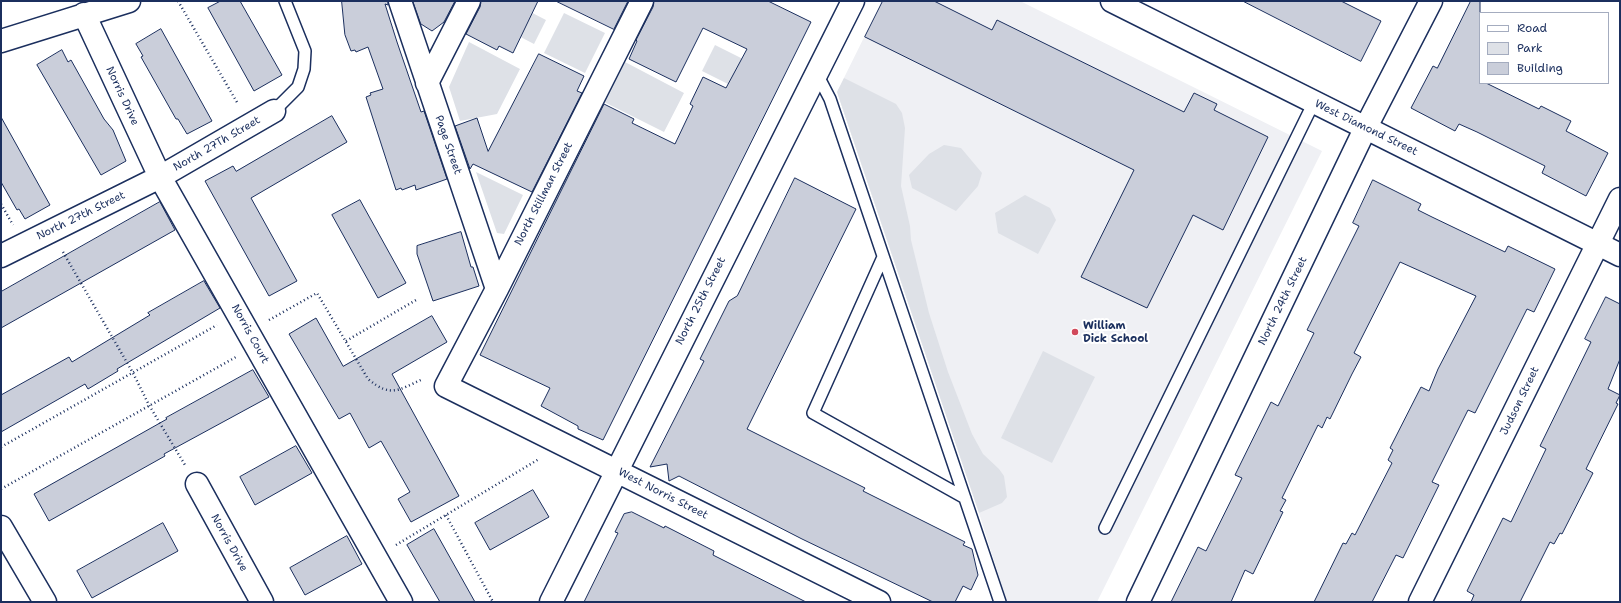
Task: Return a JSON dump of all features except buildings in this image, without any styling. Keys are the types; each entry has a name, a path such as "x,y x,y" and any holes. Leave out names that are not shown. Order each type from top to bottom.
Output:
{"street":[{"path":"1,41 129,1"},
{"name":"Page Street","path":"400,1 496,289"},
{"path":"427,83 469,1"},
{"name":"North Stillman Street","path":"451,377 642,1"},
{"name":"North 25th Street","path":"551,602 853,1"},
{"name":"West Diamond Street","path":"1112,1 1620,255"},
{"name":"North 24th Street","path":"1138,602 1366,127 1431,1"},
{"name":"Norris Drive","path":"84,14 160,177"},
{"name":"North 27Th Street","path":"160,177 274,111"},
{"name":"North 27th Street","path":"1,256 160,177"},
{"name":"Norris Court","path":"160,177 377,557"},
{"name":"Judson Street","path":"1420,602 1620,199"},
{"name":"West Norris Street","path":"451,377 563,445 879,602"},
{"name":"Norris Drive","path":"197,484 262,602"},
{"path":"1,528 44,602"},
{"path":"377,557 402,602"}],"lane":[{"path":"274,111 298,87 304,69 304,51 285,1"},
{"path":"816,73 830,99 1000,602"},
{"path":"1105,528 1314,102"},
{"path":"883,257 813,413 965,498"}],"path":[{"path":"178,1 250,125"},
{"path":"51,231 149,405 197,484"},
{"path":"1,489 149,405 248,331 317,293 368,379 380,389 396,391 440,372 451,377"},
{"path":"346,342 416,300"},
{"path":"1,447 132,373 248,331"},
{"path":"377,557 563,445"},
{"path":"446,515 493,602"}],"shaded area":[{"name":"William Dick School","path":"882,1 1020,1 1322,151 1097,602 1007,602 979,513 837,92"}],"green space":[{"path":"509,1 546,20 534,44 484,18"},
{"path":"564,13 605,33 585,73 544,53"},
{"path":"469,42 520,69 497,114 460,121 449,87"},
{"path":"715,45 781,78 768,104 702,71"},
{"path":"625,62 684,93 664,132 604,102"},
{"path":"844,78 896,104 902,113 905,128 901,186 910,226 911,240 929,313 948,372 972,434 983,454 999,469 1004,476 1007,497 1002,503 979,513 837,92"},
{"path":"944,145 961,148 982,173 978,186 956,211 912,188 909,175 929,154"},
{"path":"476,172 523,195 504,234 497,233"},
{"path":"1025,195 1050,208 1056,220 1038,254 998,233 995,213"},
{"path":"1043,351 1095,377 1052,463 1001,438"}],"place":[{"name":"William Dick School","path":"1075,332"}]}
